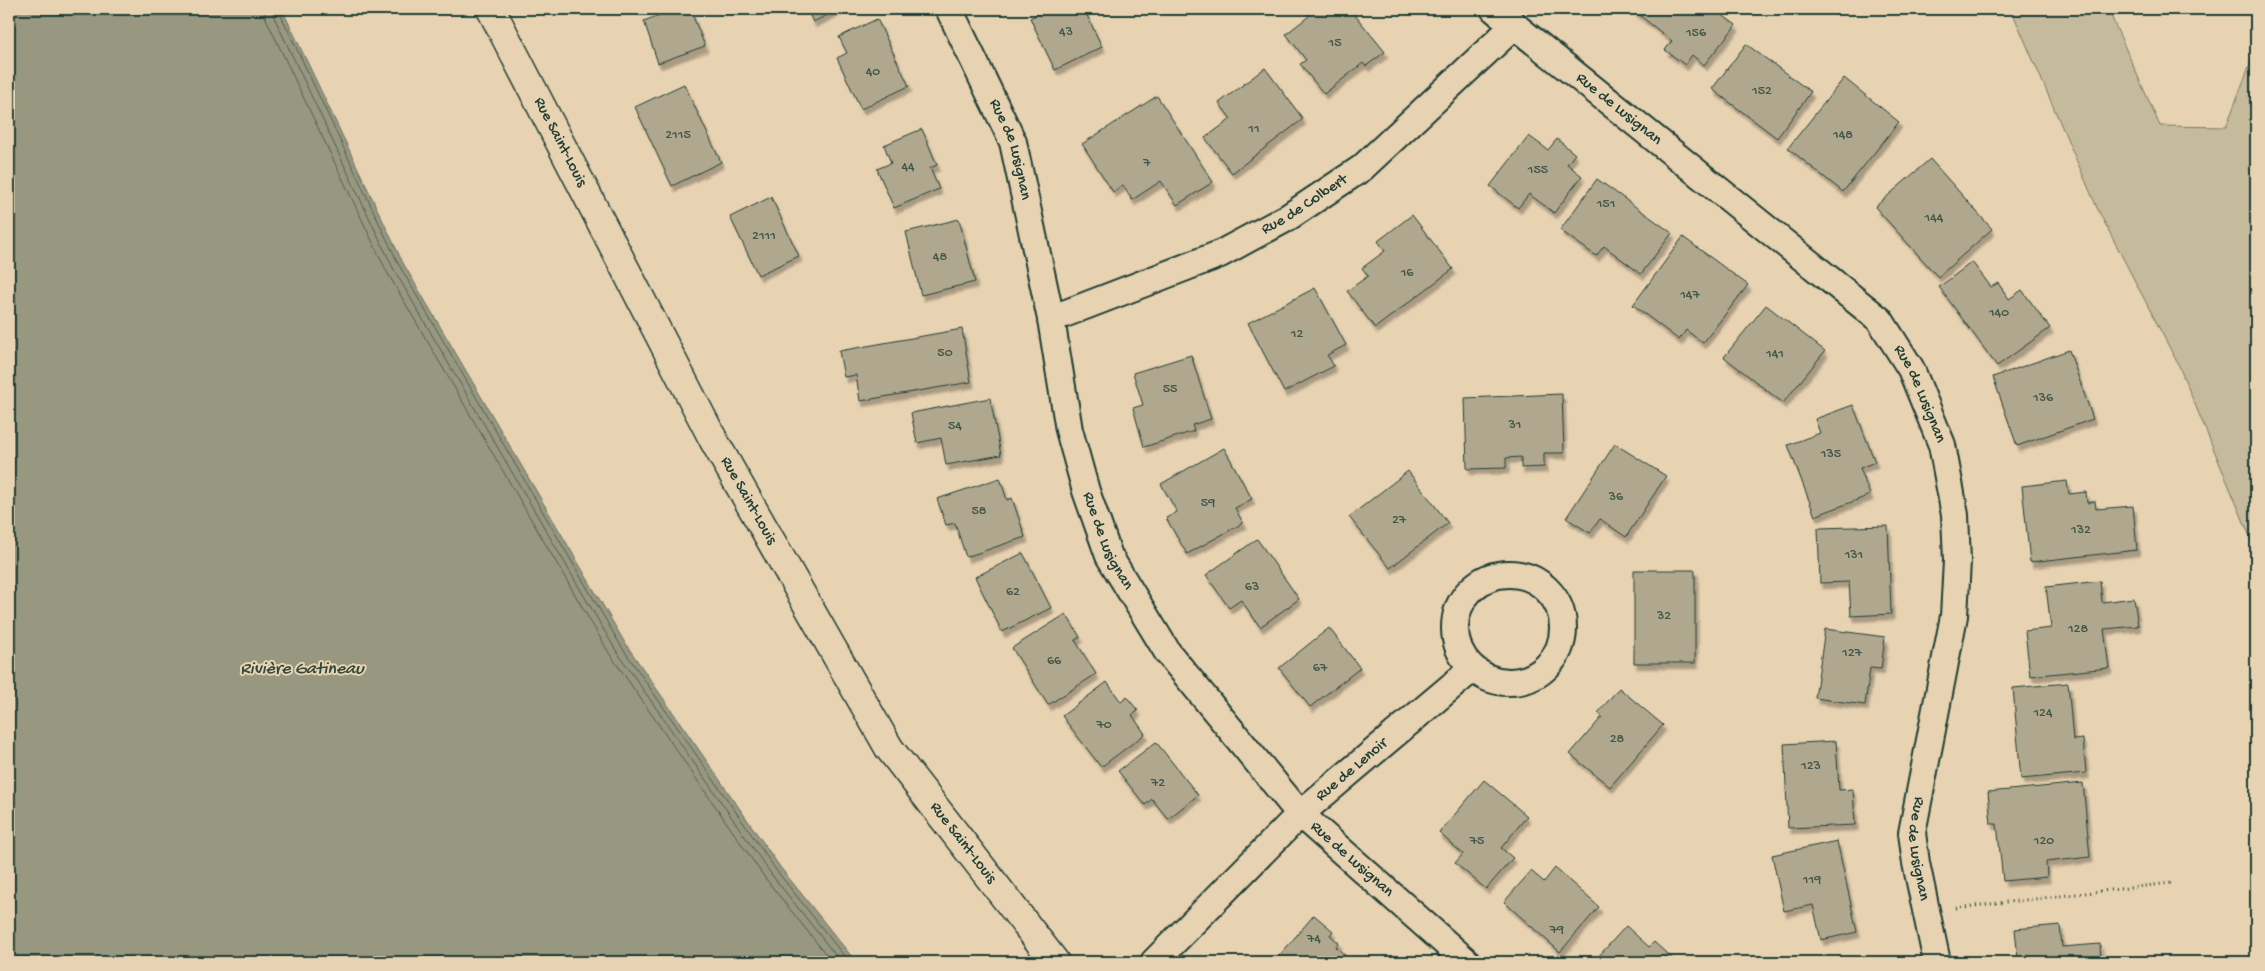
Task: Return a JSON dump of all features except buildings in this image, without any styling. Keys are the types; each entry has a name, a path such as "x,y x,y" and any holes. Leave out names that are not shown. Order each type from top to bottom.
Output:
{"main road":[{"name":"Rue Saint-Louis","path":"491,9 712,439 889,748 1055,962"}],"street":[{"name":"Rue de Lusignan","path":"950,9 1013,142 1051,319 1069,430 1086,491 1109,556 1168,653 1300,814 1467,962"},
{"name":"Rue de Lusignan","path":"1494,9 1880,320 1911,369 1942,445 1955,515 1958,561 1954,616 1912,832 1916,864 1938,962"},
{"name":"Rue de Colbert","path":"1051,319 1220,254 1287,218 1362,168 1514,25"},
{"path":"1499,574 1516,574 1533,579 1548,590 1559,605 1564,623 1562,642 1554,659 1542,673 1525,681 1506,683 1488,679 1472,669 1461,655 1455,639 1455,622 1459,605 1469,591 1483,580 1499,574"},
{"name":"Rue de Lenoir","path":"1154,962 1300,814 1472,669"}],"path":[{"path":"1927,911 2172,883"}],"shaded area":[{"path":"2011,9 2108,9 2160,126 2226,127 2256,48 2256,551 2179,366 2098,210"}],"water":[{"name":"Rivière Gatineau","path":"9,9 282,9 403,263 625,643 780,867 856,962 9,962"}]}
